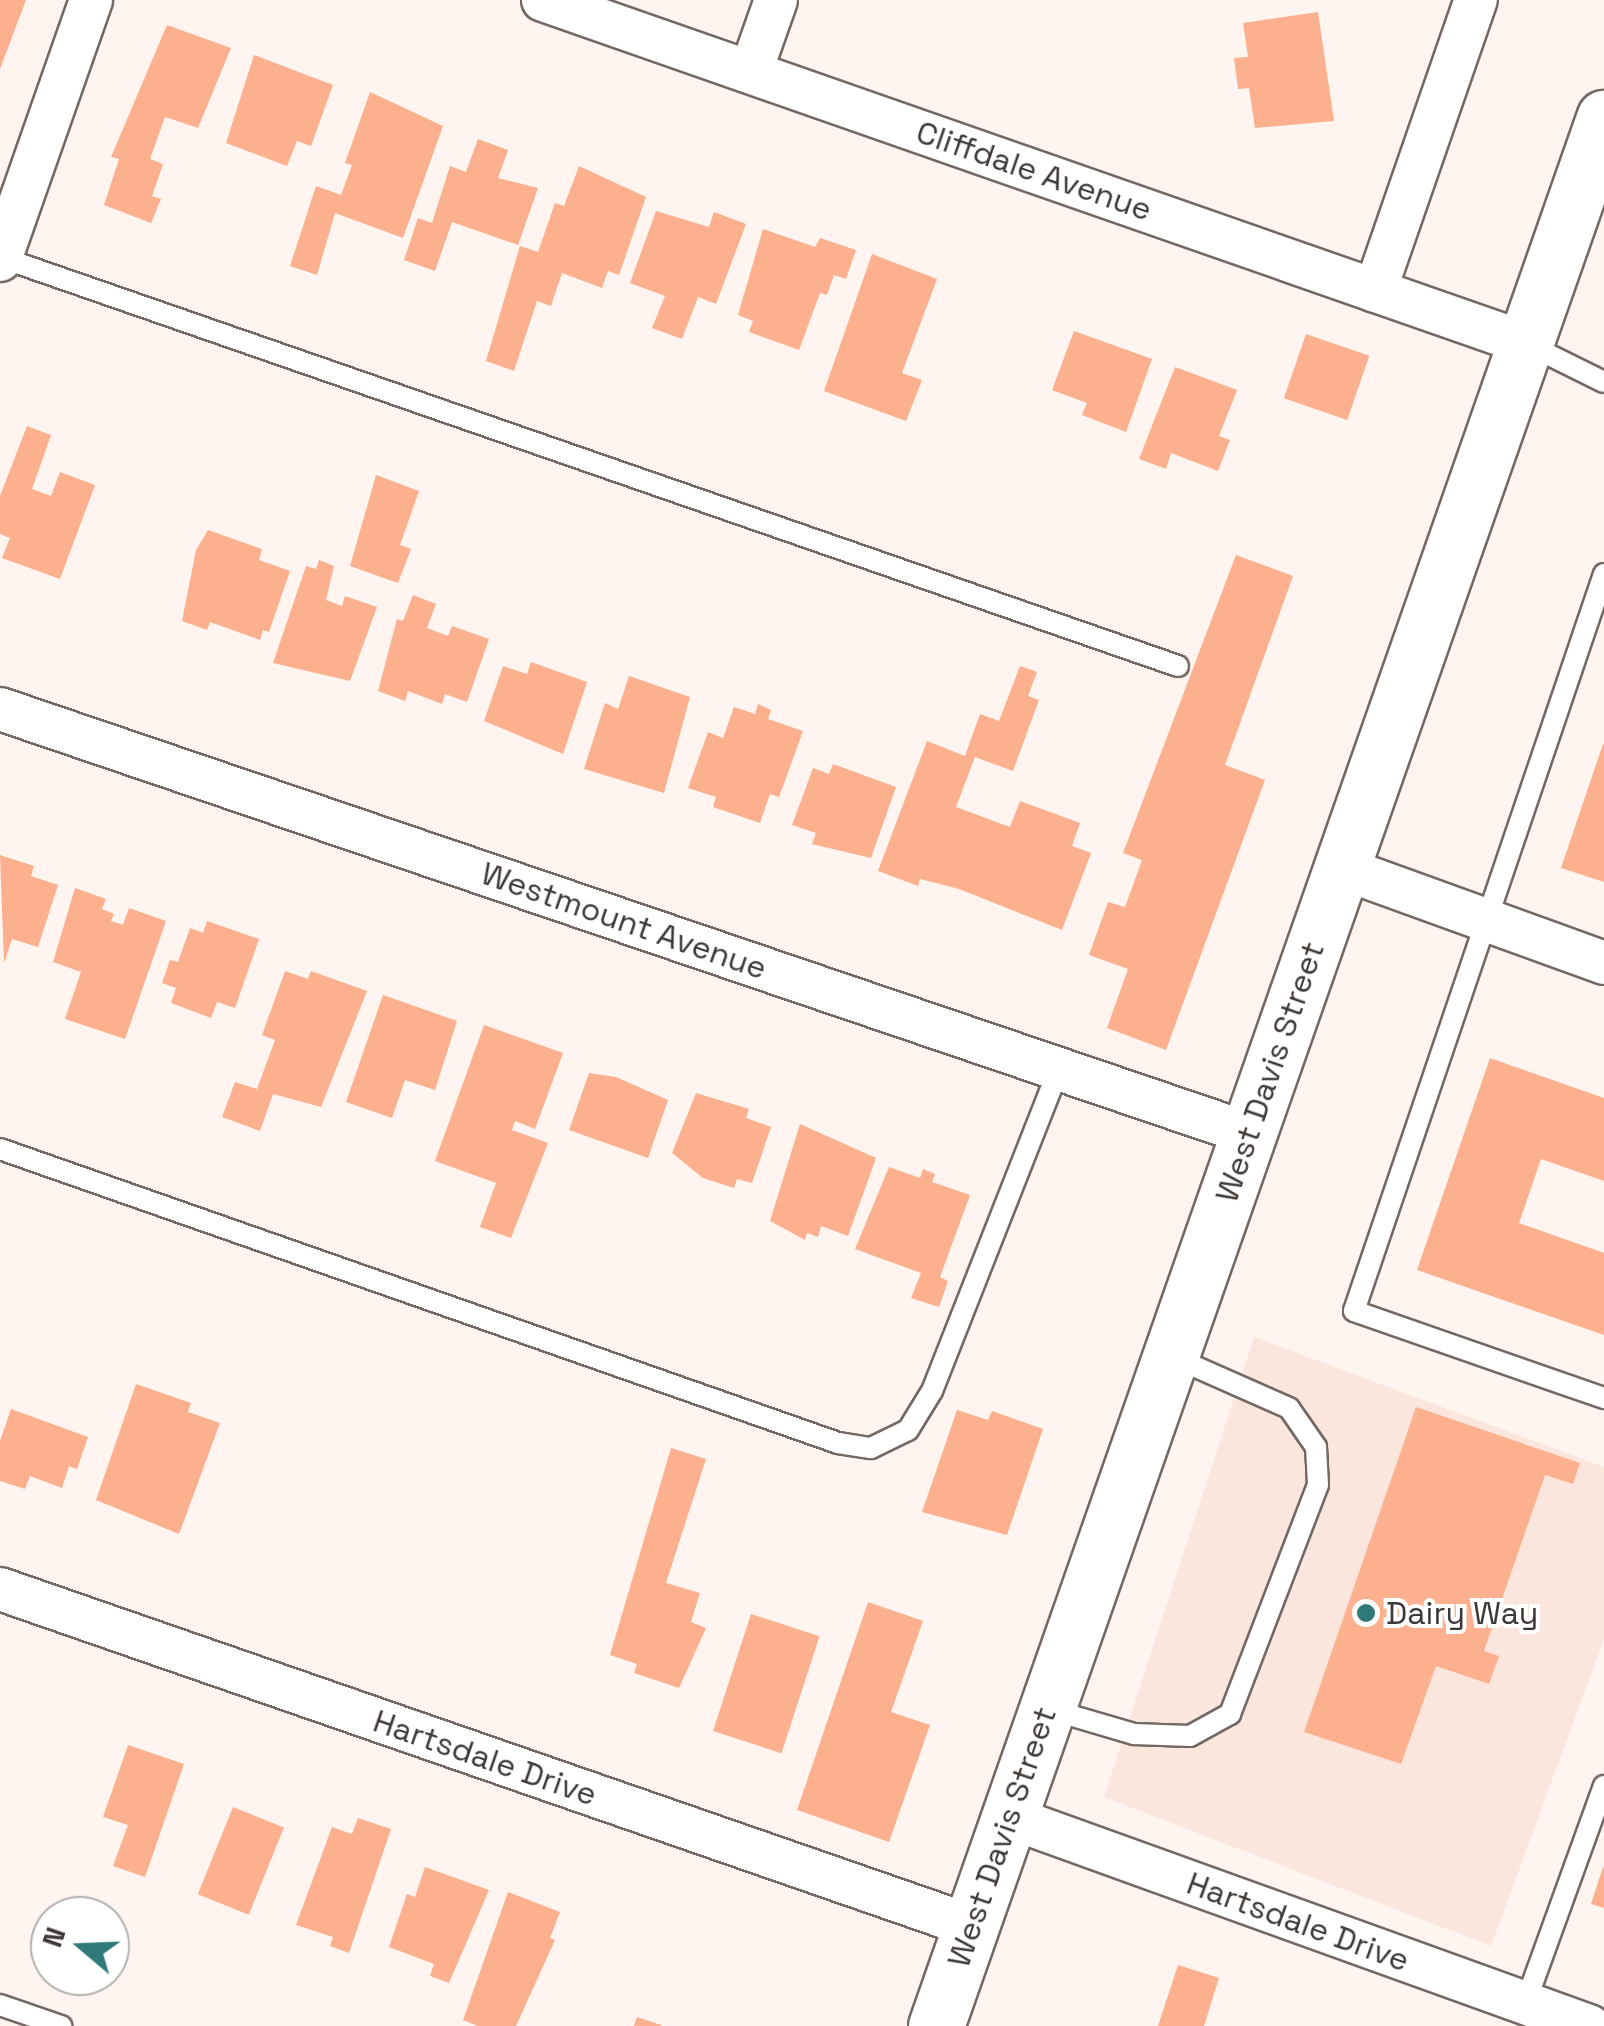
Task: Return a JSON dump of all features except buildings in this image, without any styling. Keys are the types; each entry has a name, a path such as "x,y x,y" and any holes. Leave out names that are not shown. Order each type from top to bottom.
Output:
{"main road":[{"name":"West Davis Street","path":"936,2026 1604,118"}],"street":[{"path":"0,258 91,0"},
{"name":"Cliffdale Avenue","path":"543,0 1525,343"},
{"path":"751,71 776,0"},
{"path":"1375,292 1476,0"},
{"name":"Westmount Avenue","path":"0,709 1247,1134"},
{"path":"1342,868 1604,963"},
{"name":"Hartsdale Drive","path":"0,1589 971,1926"},
{"name":"Hartsdale Drive","path":"1008,1817 1589,2026"}],"lane":[{"path":"0,258 1178,666"},
{"path":"1525,343 1604,382"},
{"path":"1604,574 1482,919 1354,1311 1604,1398"},
{"path":"0,1149 838,1442 871,1448 908,1430 932,1391 1059,1069"},
{"path":"1048,1708 1134,1734 1190,1736 1230,1714 1318,1485 1316,1447 1289,1408 1170,1356"},
{"path":"1525,2004 1604,1786"},
{"path":"0,2005 61,2026"}],"shaded area":[{"path":"1254,1337 1604,1467 1604,1639 1491,1946 1104,1797"}],"place":[{"name":"Dairy Way","path":"1366,1613"}]}
